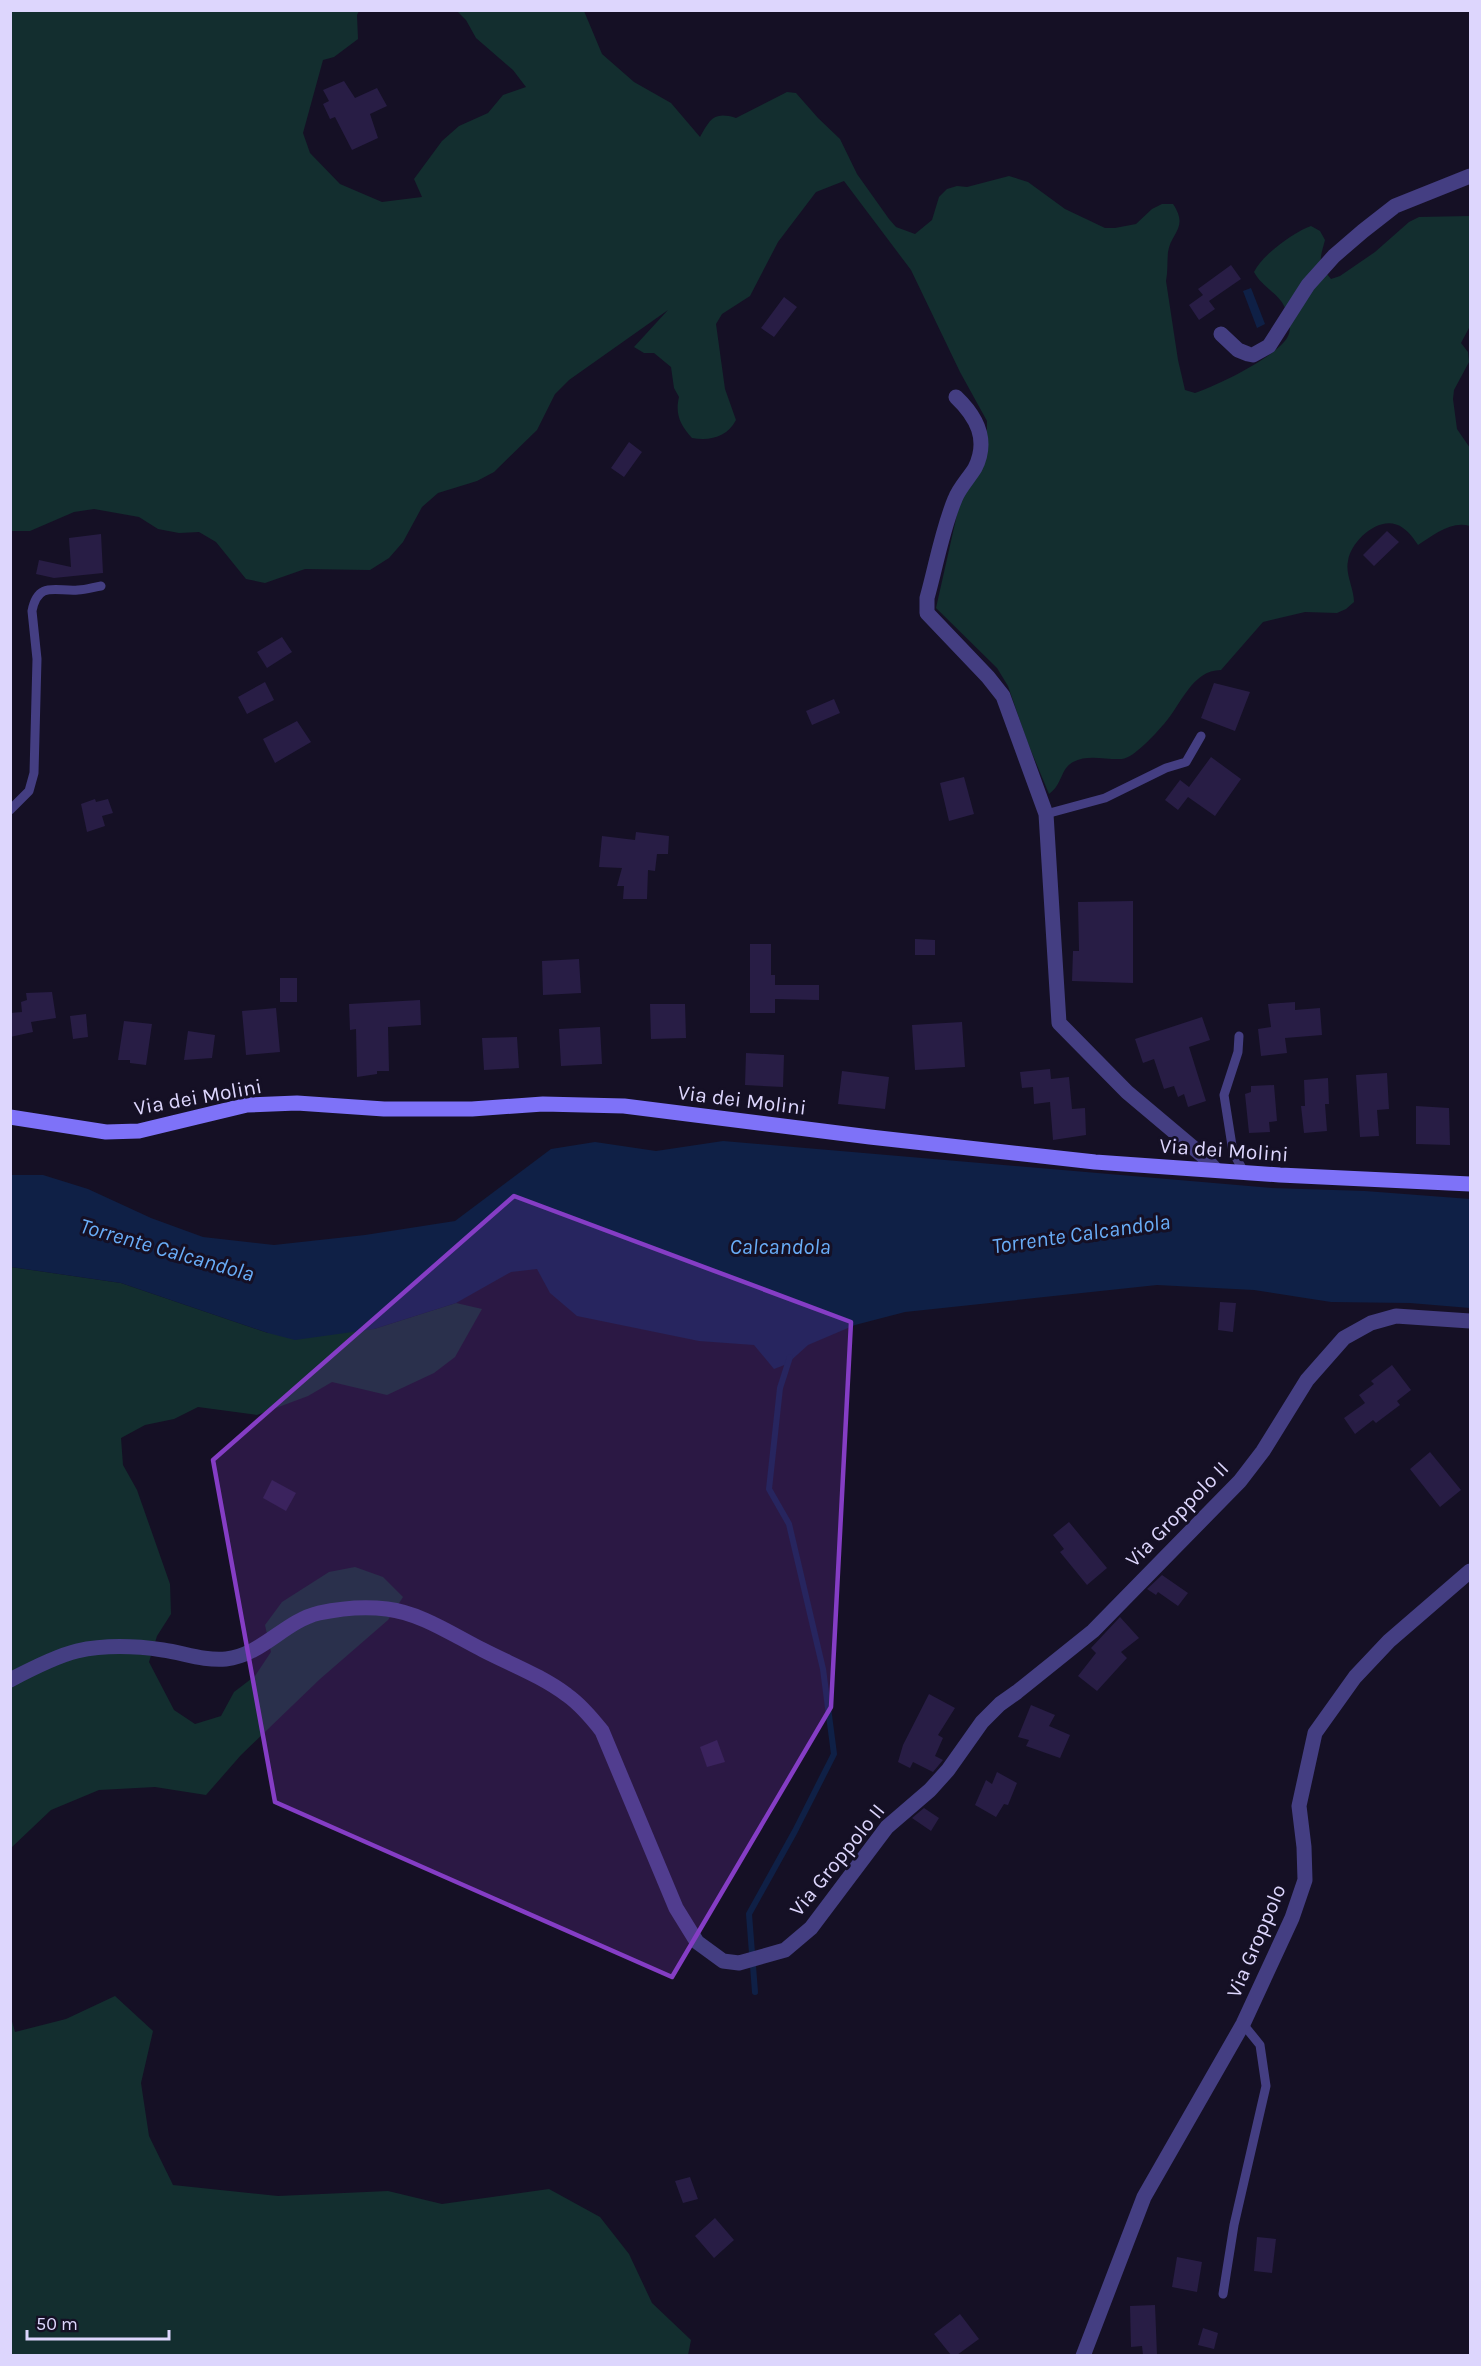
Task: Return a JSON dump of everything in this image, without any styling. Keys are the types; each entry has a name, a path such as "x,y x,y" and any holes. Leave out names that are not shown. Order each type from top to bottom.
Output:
{"street":[{"path":"1221,334 1238,350 1248,354 1253,355 1269,346 1308,285 1334,256 1363,231 1395,206 1470,176"},
{"path":"956,397 970,410 980,433 981,450 975,467 955,498 927,598 927,613 1003,696 1046,814 1059,1023 1127,1092 1203,1156 1215,1169"},
{"name":"Via dei Molini","path":"10,1117 106,1132 139,1131 247,1105 297,1103 384,1109 472,1110 543,1104 624,1106 1095,1162 1470,1184"},
{"name":"Via Groppolo II","path":"10,1680 76,1651 124,1647 163,1650 200,1658 227,1659 262,1647 290,1627 316,1614 351,1607 388,1609 415,1617 522,1669 565,1693 585,1709 602,1731 676,1908 698,1942 723,1961 739,1963 785,1950 811,1928 886,1827 930,1790 948,1770 982,1722 1000,1704 1093,1631 1240,1481 1263,1451 1307,1380 1344,1338 1371,1323 1396,1316 1470,1321"},
{"name":"Via Groppolo","path":"1083,2355 1144,2197 1243,2024 1292,1918 1305,1880 1299,1806 1315,1733 1355,1677 1389,1641 1470,1571"}],"lane":[{"path":"10,810 29,791 34,773 37,659 32,611 34,603 39,595 54,588 76,591 102,586"},
{"path":"1046,814 1105,798 1166,768 1186,762 1201,736"},
{"path":"1239,1036 1236,1059 1224,1095 1233,1152 1244,1172"},
{"path":"1223,2294 1234,2225 1266,2086 1260,2045 1243,2024"}],"highlighted area":[{"path":"514,1196 851,1322 831,1707 672,1977 275,1802 213,1460"}],"green space":[{"path":"11,11 359,11 357,15 358,39 334,57 323,60 303,133 310,153 340,184 382,202 422,197 414,179 442,141 459,126 488,113 503,95 526,87 513,70 476,38 466,20 457,11 584,11 602,54 634,82 671,103 700,137 713,118 717,116 736,118 787,92 796,93 840,139 857,174 889,219 896,227 915,234 932,220 939,197 947,189 957,186 967,187 1009,176 1028,182 1065,209 1105,228 1136,224 1152,209 1162,204 1173,204 1178,212 1179,224 1168,252 1166,281 1185,390 1195,393 1258,362 1287,338 1290,322 1282,302 1254,272 1264,258 1288,239 1311,226 1320,231 1325,240 1321,256 1322,265 1331,279 1340,276 1375,252 1409,222 1419,217 1470,216 1470,326 1461,343 1468,352 1469,362 1454,390 1453,399 1457,429 1470,448 1470,526 1450,527 1418,545 1403,528 1395,524 1386,523 1369,531 1361,537 1350,553 1348,571 1354,602 1346,609 1337,613 1305,612 1263,622 1221,670 1202,676 1195,682 1164,724 1138,750 1122,759 1091,758 1073,762 1049,794 1008,686 997,668 936,608 960,501 987,443 987,421 960,372 911,270 844,181 816,192 778,242 750,296 722,314 716,324 725,389 736,420 723,434 706,439 692,438 679,419 679,397 674,388 671,367 654,353 644,353 634,347 668,310 569,380 555,394 537,430 494,472 477,481 438,493 422,507 403,542 389,558 370,570 305,569 265,583 246,579 216,542 199,532 179,533 158,529 139,517 94,509 74,512 30,531 11,531"},
{"path":"11,1267 121,1283 268,1333 374,1329 456,1303 482,1309 455,1357 434,1373 387,1395 332,1382 308,1396 257,1415 198,1407 174,1419 145,1425 121,1438 123,1465 137,1490 170,1584 171,1614 157,1636 149,1662 174,1710 195,1724 221,1716 234,1692 255,1676 271,1652 265,1625 282,1602 329,1572 355,1567 383,1577 403,1597 388,1620 320,1679 241,1755 206,1795 155,1787 99,1790 51,1810 12,1847 11,1853"},
{"path":"115,1996 153,2031 141,2083 149,2136 173,2185 278,2196 388,2191 442,2204 549,2189 600,2217 629,2254 652,2303 691,2340 688,2355 11,2355 11,2018 15,2032 66,2019"}],"water":[{"path":"1251,288 1265,324 1257,328 1243,291"},
{"name":"Calcandola","path":"723,1141 1272,1188 1365,1191 1470,1199 1470,1308 1410,1303 1331,1302 1254,1290 1157,1285 905,1312 855,1325 808,1345 787,1364 774,1369 754,1345 699,1341 577,1316 550,1293 537,1269 511,1272 456,1303 374,1329 295,1340 121,1283 11,1267 11,1175 43,1175 88,1189 151,1218 203,1237 274,1245 365,1235 455,1221 551,1149 595,1142 656,1151"}],"building":[{"path":"344,81 355,98 377,88 387,106 370,114 378,138 352,150 335,117 330,119 323,104 329,101 323,90"},
{"path":"1231,265 1241,279 1209,301 1215,309 1199,320 1189,305 1203,295 1198,289"},
{"path":"784,297 797,307 774,337 761,328"},
{"path":"629,442 642,452 624,477 611,468"},
{"path":"1387,531 1399,542 1374,566 1363,555"},
{"path":"101,534 103,573 54,578 36,574 39,560 71,567 69,538"},
{"path":"282,637 292,652 267,668 257,652"},
{"path":"265,682 274,700 247,714 238,697"},
{"path":"1214,683 1250,692 1235,731 1201,718"},
{"path":"834,699 840,713 812,725 806,711"},
{"path":"297,721 311,742 275,763 263,739"},
{"path":"1211,757 1241,779 1215,816 1188,797 1178,810 1165,800 1180,780 1189,787"},
{"path":"964,777 974,814 949,821 940,783"},
{"path":"95,799 96,802 108,799 113,813 102,816 105,826 87,832 81,804"},
{"path":"636,832 669,836 668,854 657,854 655,871 648,870 647,899 623,899 624,886 617,886 622,868 599,867 602,836 635,840"},
{"path":"1133,901 1133,983 1072,981 1073,951 1079,951 1078,902"},
{"path":"915,939 935,940 935,955 915,955"},
{"path":"750,944 771,944 771,975 775,975 775,985 819,985 819,1000 775,999 775,1013 750,1013"},
{"path":"579,959 581,993 543,995 542,961"},
{"path":"280,978 297,978 297,1002 280,1002"},
{"path":"52,992 56,1018 31,1022 33,1032 10,1037 10,1013 22,1012 21,1002 27,1000 26,993"},
{"path":"420,1000 421,1025 388,1027 389,1071 377,1071 377,1074 357,1077 356,1029 350,1030 349,1004"},
{"path":"1295,1002 1295,1010 1320,1008 1322,1035 1285,1038 1287,1053 1261,1056 1258,1029 1271,1027 1268,1004"},
{"path":"650,1004 685,1004 686,1038 651,1039"},
{"path":"276,1008 280,1052 246,1055 242,1011"},
{"path":"86,1014 88,1037 73,1039 70,1016"},
{"path":"1202,1017 1210,1040 1189,1047 1206,1101 1188,1107 1184,1094 1178,1097 1174,1086 1164,1089 1154,1059 1143,1063 1135,1039"},
{"path":"124,1021 152,1024 146,1065 130,1063 130,1060 118,1060"},
{"path":"962,1022 965,1067 915,1070 912,1025"},
{"path":"600,1027 602,1064 561,1066 559,1029"},
{"path":"188,1031 215,1035 212,1058 184,1060"},
{"path":"517,1037 519,1068 484,1070 482,1038"},
{"path":"746,1053 784,1055 783,1087 745,1085"},
{"path":"1050,1069 1051,1079 1069,1077 1072,1109 1085,1108 1086,1135 1053,1140 1050,1102 1034,1104 1033,1087 1022,1088 1020,1072"},
{"path":"842,1071 889,1077 885,1109 838,1104"},
{"path":"1387,1073 1389,1109 1377,1110 1379,1136 1360,1137 1356,1075"},
{"path":"1328,1078 1329,1104 1325,1104 1327,1131 1304,1133 1301,1106 1305,1106 1304,1080"},
{"path":"1274,1085 1277,1121 1269,1122 1270,1132 1249,1133 1245,1094 1251,1092 1251,1086"},
{"path":"1416,1106 1449,1108 1450,1145 1416,1144"},
{"path":"1220,1302 1236,1303 1233,1332 1218,1330"},
{"path":"1392,1365 1411,1390 1397,1401 1400,1405 1376,1423 1373,1420 1355,1434 1344,1418 1365,1403 1359,1395 1374,1384 1371,1381"},
{"path":"1430,1452 1461,1490 1440,1507 1410,1469"},
{"path":"272,1480 296,1493 286,1511 263,1498"},
{"path":"1069,1522 1107,1568 1087,1585 1060,1552 1064,1549 1053,1535"},
{"path":"1162,1575 1188,1593 1178,1606 1158,1592 1156,1595 1147,1589"},
{"path":"1120,1617 1139,1638 1121,1652 1127,1658 1097,1691 1078,1676 1096,1653 1091,1648"},
{"path":"929,1694 955,1708 938,1735 943,1738 935,1756 943,1760 933,1772 913,1762 910,1768 898,1762 903,1745"},
{"path":"1031,1705 1055,1715 1049,1726 1070,1735 1060,1758 1026,1746 1029,1740 1018,1737"},
{"path":"717,1740 725,1762 707,1767 700,1747"},
{"path":"997,1772 1017,1783 1008,1805 1004,1804 996,1817 975,1805 986,1780 992,1784"},
{"path":"924,1808 939,1818 931,1831 912,1818"},
{"path":"690,2177 698,2199 683,2203 675,2181"},
{"path":"715,2218 734,2240 714,2258 695,2236"},
{"path":"1257,2237 1276,2239 1272,2273 1254,2271"},
{"path":"1177,2257 1202,2262 1197,2292 1172,2287"},
{"path":"1155,2305 1157,2355 1143,2355 1142,2346 1131,2347 1130,2306"},
{"path":"960,2314 979,2339 957,2355 951,2355 934,2334"},
{"path":"1203,2328 1218,2333 1214,2349 1198,2345"}],"waterway":[{"path":"755,1992 749,1914 834,1754 823,1669 789,1524 769,1489 780,1388 790,1357"}],"water label":[{"name":"Torrente Calcandola","path":"1081,1234"},
{"name":"Torrente Calcandola","path":"167,1250"}]}
